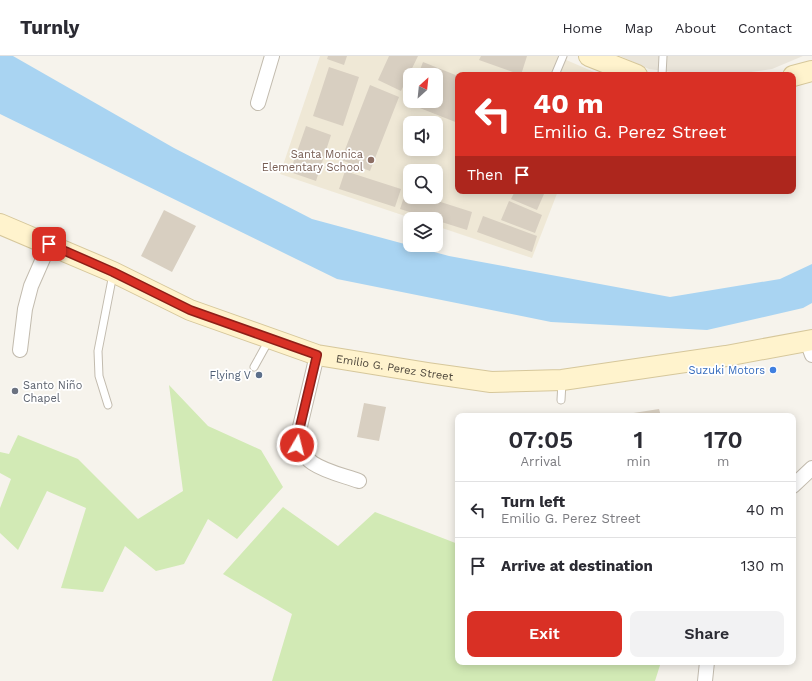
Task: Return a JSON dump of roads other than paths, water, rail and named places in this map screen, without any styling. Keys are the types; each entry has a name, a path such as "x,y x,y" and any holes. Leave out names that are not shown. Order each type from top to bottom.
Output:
{"main road":[{"path":"589,56 629,72"},
{"name":"Emilio G. Perez Street","path":"0,224 113,272 190,310 317,355 491,382 616,377 726,356 810,345"}],"street":[{"path":"258,103 272,56"},
{"path":"20,350 24,309 31,286 49,244"},
{"path":"317,355 297,445 303,456 311,463 359,480"},
{"path":"796,483 812,468"},
{"path":"705,681 707,665"}],"lane":[{"path":"556,72 563,56"},
{"path":"662,72 663,56"},
{"path":"108,405 99,376 98,351 113,272"},
{"path":"254,367 270,338"},
{"path":"561,400 562,380"}],"water":[{"path":"0,56 13,56 174,148 312,219 403,244 403,252 434,252 670,297 780,279 812,264 812,303 803,308 707,330 551,322 337,279 0,114"}],"place":[{"name":"Santa Monica Elementary School","path":"371,160"},
{"name":"Suzuki Motors","path":"773,370"},
{"name":"Flying V","path":"259,375"},
{"name":"Santo Niño Chapel","path":"15,391"}]}
